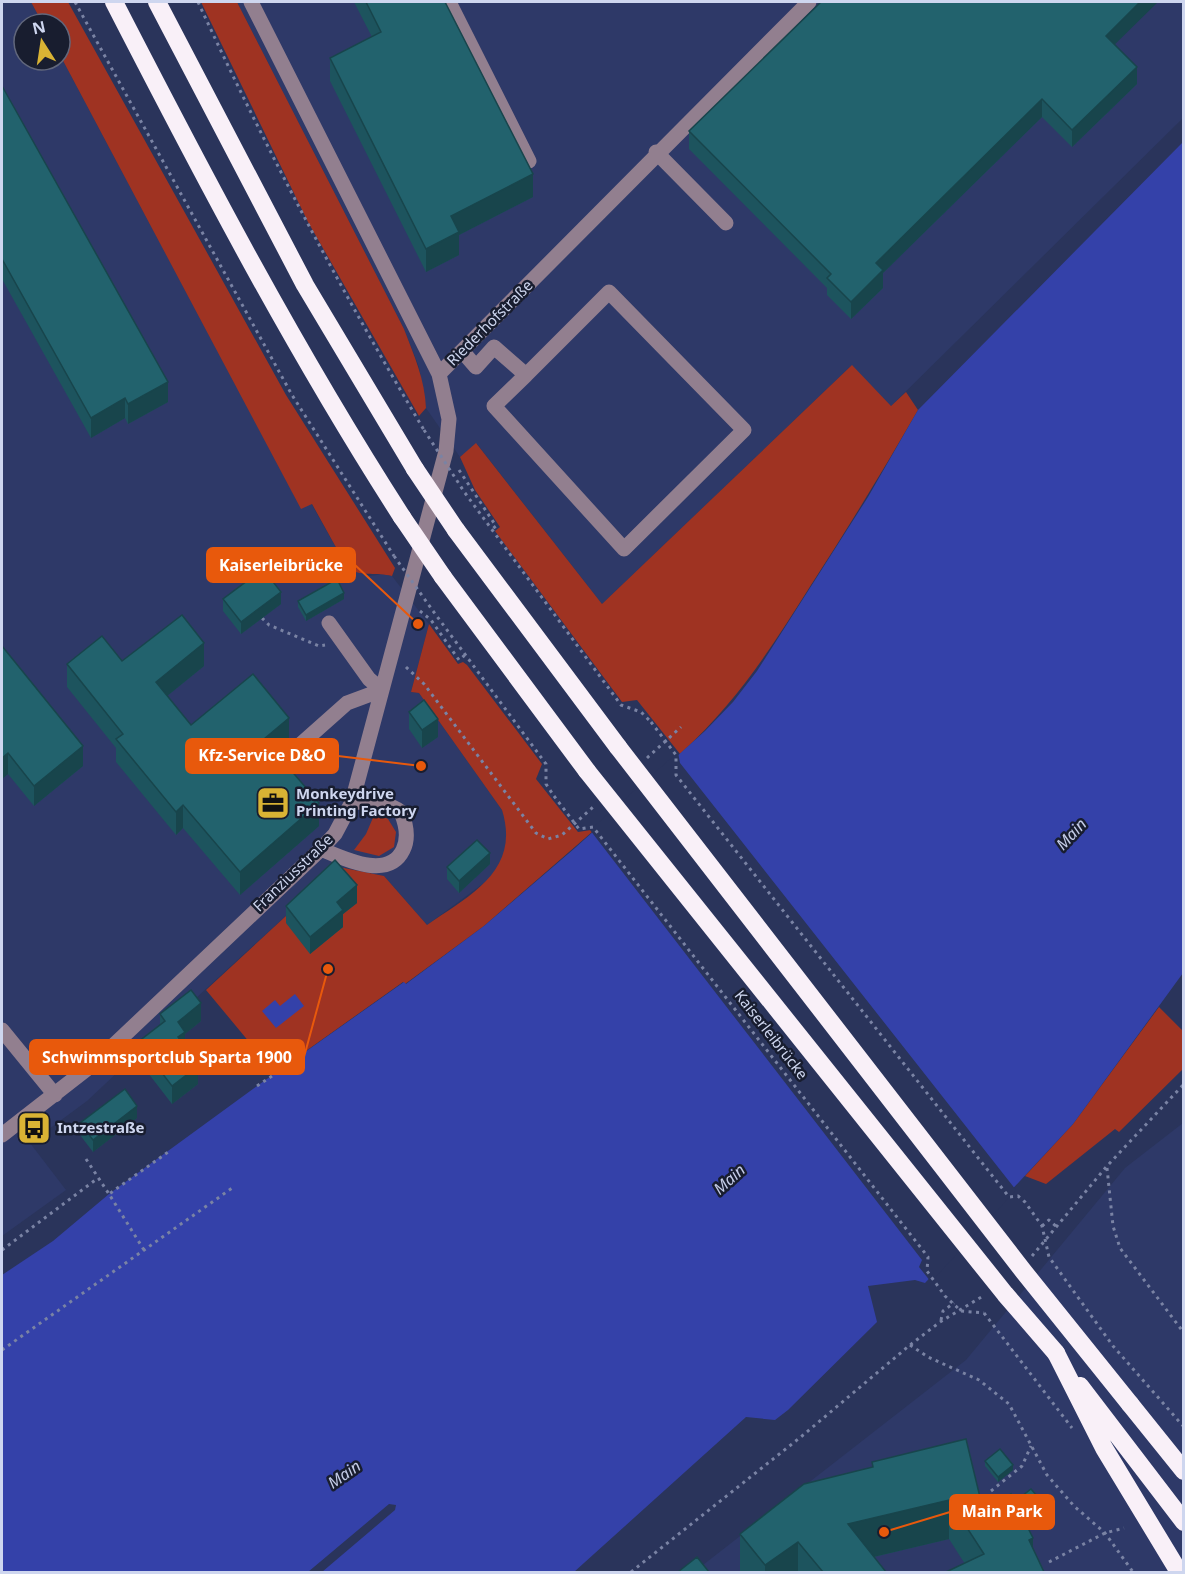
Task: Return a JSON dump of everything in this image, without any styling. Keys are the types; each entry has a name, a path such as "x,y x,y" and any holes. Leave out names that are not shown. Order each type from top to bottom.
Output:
{"highway":[{"path":"114,2 282,320 343,426 443,577 587,771 998,1285 1056,1353 1184,1522"},
{"path":"157,2 305,285 415,469 456,530 618,747 1018,1264 1184,1471"},
{"path":"168,2 202,88"},
{"path":"1056,1353 1104,1448 1179,1572"},
{"path":"1130,1404 1184,1456"}],"street":[{"name":"Riederhofstraße","path":"251,2 439,374 656,153 809,2"},
{"path":"449,2 529,161"},
{"path":"656,153 726,223"},
{"path":"609,292 744,430 624,549 494,406 526,375 609,292"},
{"path":"462,352 476,367 494,347 526,375"},
{"name":"Franziusstraße","path":"2,1135 55,1095 125,1035 321,849 334,834 352,802 446,451 449,419 439,374"},
{"path":"275,767 346,703 382,690 369,679 329,623"},
{"path":"321,849 370,865 391,863 399,856 406,837 401,812 381,803 352,802"},
{"path":"2,1030 55,1095"}],"path":[{"path":"75,2 287,386 394,556 465,655 459,660 431,620"},
{"path":"198,2 303,217 424,430 465,493 621,705 641,712 651,722 676,755 676,775 1009,1197 1022,1198 1042,1226 1049,1257 1113,1346 1184,1427"},
{"path":"472,492 496,526 491,530"},
{"path":"262,618 270,625 319,646 340,641"},
{"path":"392,654 424,684 536,833 548,839 562,835 596,804"},
{"name":"Kaiserleibrücke","path":"465,655 546,764 546,784 554,796 579,829 593,827 608,846 928,1257 927,1272 954,1303"},
{"path":"639,766 681,727"},
{"path":"257,1086 272,1076"},
{"path":"1031,1257 1058,1228 1107,1166 1184,1084"},
{"path":"109,1194 171,1150"},
{"path":"86,1159 144,1250"},
{"path":"1107,1166 1113,1226 1120,1248 1184,1334"},
{"path":"2,1250 98,1178"},
{"path":"2,1350 235,1186"},
{"path":"1042,1226 1049,1220 1058,1228"},
{"path":"631,1572 802,1436 910,1345 940,1322 986,1293"},
{"path":"940,1322 943,1311 954,1303 961,1311 984,1313"},
{"path":"910,1345 928,1357 995,1390 1009,1404 1031,1446 1058,1488 1105,1533 1133,1572"},
{"path":"991,1491 1022,1466 1031,1446"},
{"path":"1049,1563 1105,1533 1124,1528"}],"shaded area":[{"path":"2,2 31,2 36,12 12,12 12,72 69,72 301,508 311,503 348,569 370,576 383,574 392,576 429,624 411,692 419,693 502,810 508,828 507,847 500,865 488,880 427,925 384,876 339,867 160,1031 138,1059 122,1068 87,1101 30,1143 66,1190 2,1236"},
{"path":"31,2 68,2 286,395 395,568 392,576 359,573 348,569 312,504 301,509 69,72 72,72 72,12 36,12"},
{"path":"201,2 237,2 404,329 424,388 426,408 419,416 308,222"},
{"path":"237,2 1183,2 1183,118 891,406 851,366 602,604 477,444 460,457 426,408 419,367 404,329"},
{"path":"852,365 891,406 906,392 918,410 852,520 767,653 719,715 680,754 637,700 622,702 495,531 500,527 475,490 460,457 476,443 602,604"},
{"path":"429,624 458,664 463,662 467,665 542,764 536,779 578,832 591,830 592,832 484,926 405,984 403,982 275,1073 206,990 339,867 384,876 427,925 475,892 498,865 504,849 506,831 502,810 419,693 411,692"},
{"path":"375,813 388,819 396,832 394,847 379,856 354,850 366,834"},
{"path":"1159,1007 1183,1031 1183,1069 1119,1132 1115,1129 1046,1184 1025,1176 1073,1124"},
{"path":"1183,1123 1183,1572 694,1572 966,1360 1125,1168"}],"water":[{"name":"Main","path":"1183,142 1183,973 1073,1124 925,1283 915,1280 868,1286 877,1322 788,1410 775,1420 746,1417 574,1572 322,1572 395,1510 396,1505 389,1504 308,1572 2,1572 2,1275 53,1241 109,1194 257,1086 404,982 406,984 484,926 705,731 733,702 757,671 868,497 918,410"},
{"path":"295,994 304,1006 276,1028 262,1011 275,1000 280,1006"}],"pier":[{"path":"678,752 680,763 1016,1190 931,1282 919,1267 922,1260 590,830"}],"building":[{"path":"366,2 445,2 533,174 451,216 459,232 426,249 330,58 381,32"},
{"path":"821,2 1140,2 1106,36 1137,67 1072,130 1042,99 876,263 883,270 851,302 827,278 831,274 689,131"},
{"path":"2,86 168,382 128,404 125,398 91,418 2,259"},
{"path":"263,569 281,592 241,622 223,599"},
{"path":"337,579 344,593 306,615 298,601"},
{"path":"182,615 204,643 156,682 191,725 253,674 289,718 264,739 267,750 277,754 319,803 240,872 183,805 176,812 116,739 123,734 67,664 102,636 122,661"},
{"path":"2,646 83,746 34,786 8,753 2,758"},
{"path":"424,700 438,719 422,730 409,712"},
{"path":"477,840 490,853 459,881 447,867"},
{"path":"335,860 357,885 337,902 343,910 310,937 286,906"},
{"path":"191,990 201,1003 178,1022 185,1032 178,1037 198,1066 172,1086 138,1042 165,1021 160,1014"},
{"path":"125,1089 137,1106 93,1140 80,1123"},
{"path":"966,1439 984,1514 1011,1494 1033,1538 1029,1540 1044,1572 946,1572 984,1554 949,1500 848,1524 886,1572 823,1572 798,1542 765,1565 740,1534 804,1484 873,1467 872,1462"},
{"path":"1000,1449 1013,1465 998,1477 985,1461"},
{"path":"1031,1489 1042,1502 1028,1513 1017,1500"},
{"path":"697,1557 709,1572 678,1572"}],"place":[{"name":"Kaiserleibrücke","path":"418,624"},
{"name":"Kfz-Service D&O","path":"421,766"},
{"name":"Monkeydrive Printing Factory","path":"273,803"},
{"name":"Schwimmsportclub Sparta 1900","path":"328,969"},
{"name":"Intzestraße","path":"34,1128"},
{"name":"Main Park","path":"884,1532"}]}
